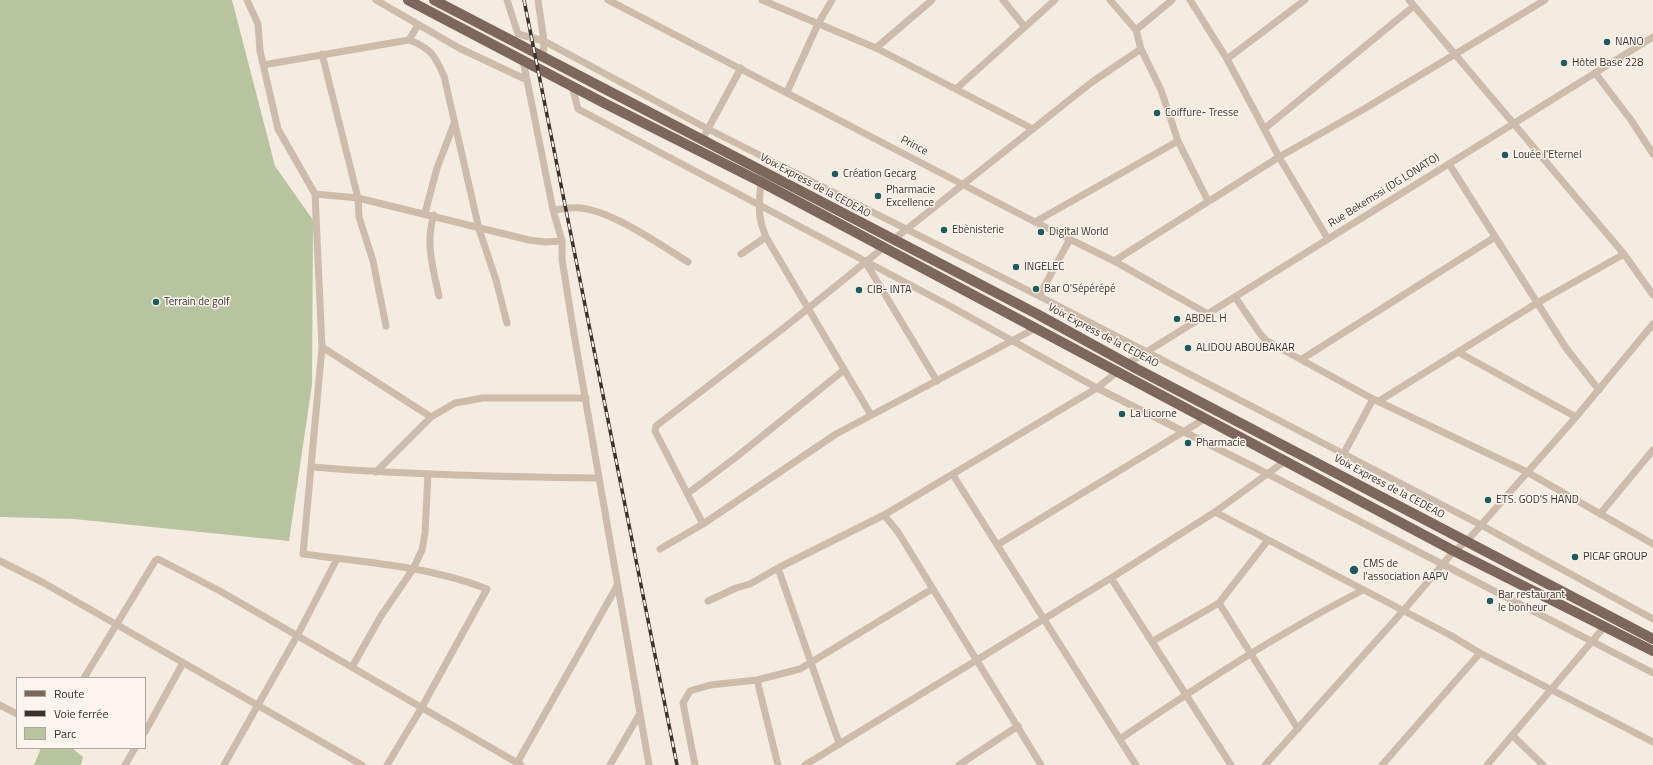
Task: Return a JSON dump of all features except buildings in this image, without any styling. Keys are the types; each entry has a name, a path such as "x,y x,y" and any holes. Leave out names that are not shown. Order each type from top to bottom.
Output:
{"main road":[{"path":"408,0 572,86 761,182 1454,551 1653,651"},
{"name":"Voix Express de la CEDEAO","path":"434,0 1037,314 1127,364 1653,639"}],"street":[{"path":"247,0 258,24 260,51 278,129 315,194 322,347 303,554 413,569 467,582 487,589 388,765"},
{"path":"376,0 459,48 527,80"},
{"path":"507,0 518,34 544,41 708,129 1146,351 1344,455 1482,525 1653,619"},
{"path":"538,0 544,41 543,57"},
{"name":"Prince","path":"608,0 1035,222 1114,261 1208,314"},
{"path":"762,0 876,48 957,88 1033,129"},
{"path":"786,92 818,24 832,0"},
{"path":"876,48 932,0"},
{"path":"1003,0 1024,26"},
{"path":"957,88 1024,26 1056,0"},
{"path":"1110,0 1136,30 1141,49 1161,90 1178,141 1208,201"},
{"path":"1136,30 1172,0"},
{"path":"1190,0 1227,59 1279,157 1328,239"},
{"path":"1227,59 1305,0"},
{"path":"1409,0 1624,254 1653,295"},
{"path":"1114,261 1279,157 1456,54 1536,2 1545,0"},
{"path":"1264,129 1414,6"},
{"path":"409,40 418,25"},
{"name":"Rue Bekemssi (DG LONATO)","path":"1127,364 1596,74 1653,37"},
{"path":"263,65 409,40 428,49 436,56 444,76 480,229 496,280 507,324"},
{"path":"893,240 1092,82 1141,49"},
{"path":"322,54 358,198 360,217 373,261 386,326"},
{"path":"523,60 553,210 562,241 562,259 617,586 631,659 639,715 649,765"},
{"path":"702,140 741,68"},
{"path":"1596,74 1631,120 1653,154"},
{"path":"572,86 578,109 950,306 1097,388 1268,474 1653,673"},
{"path":"425,213 437,168 454,123"},
{"path":"1035,222 1178,141"},
{"path":"1449,164 1566,348 1599,390"},
{"path":"761,182 758,214 766,237 871,414"},
{"path":"315,194 358,198 434,215 480,229 545,242 562,241"},
{"path":"553,210 582,208 607,216 647,236 688,262"},
{"path":"434,215 430,226 431,255 440,296"},
{"path":"741,254 766,237"},
{"path":"1302,359 1495,237"},
{"path":"1039,296 1070,239"},
{"path":"703,524 655,431 656,426 883,248"},
{"path":"1344,455 1376,400 1458,352 1537,303 1624,254"},
{"path":"866,262 937,381"},
{"path":"1236,297 1263,338 1376,400 1527,472 1653,544"},
{"path":"1265,765 1403,611 1454,551 1467,541 1482,525 1599,390 1653,324"},
{"path":"660,549 703,524 812,448 871,414 937,381 1036,328"},
{"path":"322,347 431,417"},
{"path":"1458,352 1576,417"},
{"path":"687,494 735,458 844,370"},
{"path":"708,601 736,588 750,584 778,568 884,515 1097,388 1117,372"},
{"path":"376,472 431,417 455,403 469,399 586,398"},
{"path":"997,545 1206,418"},
{"path":"1600,514 1653,450"},
{"path":"805,765 1111,578 1215,512 1286,461"},
{"path":"312,467 473,477 599,478"},
{"path":"352,667 390,600 413,569 422,550 425,533 428,474"},
{"path":"953,475 1136,765"},
{"path":"1215,512 1480,653 1653,742"},
{"path":"884,515 898,532 1041,765"},
{"path":"1153,641 1219,603 1268,540"},
{"path":"85,677 155,561 158,559 220,591 519,764 617,586"},
{"path":"227,764 257,704 297,636 338,559"},
{"path":"0,561 44,583 362,765"},
{"path":"778,568 839,743"},
{"path":"1111,578 1187,693 1231,765"},
{"path":"695,765 683,702 690,691 702,686 758,680 790,672 812,663 932,589"},
{"path":"1120,739 1187,693 1328,608 1363,590"},
{"path":"1219,603 1298,729"},
{"path":"1487,765 1553,690 1605,626"},
{"path":"1382,765 1480,653"},
{"path":"146,730 183,663"},
{"path":"758,680 778,765"},
{"path":"0,705 16,713"},
{"path":"610,765 639,715"},
{"path":"959,765 1018,726"},
{"path":"1512,735 1543,765"},
{"path":"125,765 134,749"}],"green space":[{"name":"Terrain de golf","path":"0,0 232,0 275,166 313,220 312,384 289,541 74,519 0,517"},
{"path":"41,749 73,749 83,757 81,765 34,765"}],"railway":[{"path":"524,0 677,765"}],"place":[{"name":"NANO","path":"1607,42"},
{"name":"Hôtel Base 228","path":"1564,63"},
{"name":"Coiffure- Tresse","path":"1157,113"},
{"name":"Louée l'Eternel","path":"1505,155"},
{"name":"Création Gecarg","path":"835,174"},
{"name":"Pharmacie Excellence","path":"878,196"},
{"name":"Ebènisterie","path":"944,230"},
{"name":"Digital World","path":"1041,232"},
{"name":"INGELEC","path":"1016,267"},
{"name":"Bar O'Sépérépé","path":"1036,289"},
{"name":"CIB- INTA","path":"859,290"},
{"name":"Terrain de golf","path":"156,302"},
{"name":"ABDEL H","path":"1177,319"},
{"name":"ALIDOU ABOUBAKAR","path":"1188,348"},
{"name":"La Licorne","path":"1122,414"},
{"name":"Pharmacie","path":"1188,443"},
{"name":"ETS. GOD'S HAND","path":"1488,500"},
{"name":"PICAF GROUP","path":"1575,557"},
{"name":"CMS de l'association AAPV","path":"1354,570"},
{"name":"Bar restaurant le bonheur","path":"1490,601"}]}
